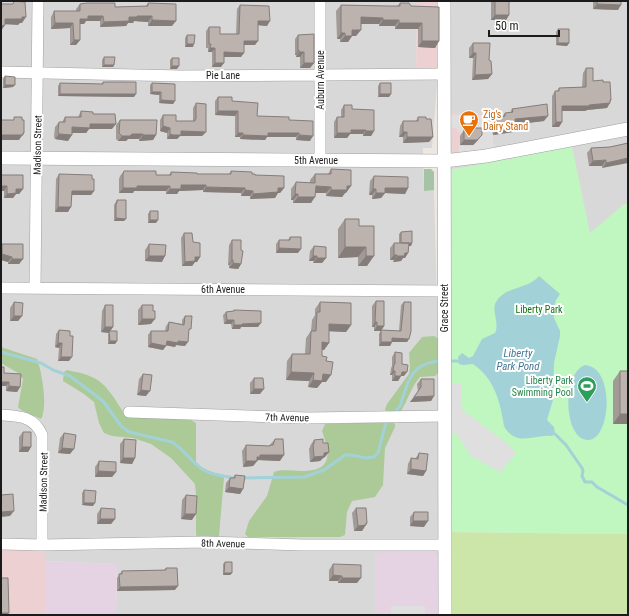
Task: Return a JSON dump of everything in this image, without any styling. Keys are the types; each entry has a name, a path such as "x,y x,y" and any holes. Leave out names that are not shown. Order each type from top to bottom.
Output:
{"street":[{"name":"Madison Street","path":"35,288 38,1"},
{"name":"Auburn Avenue","path":"320,1 320,160"},
{"name":"Grace Street","path":"444,1 445,615"},
{"name":"Pie Lane","path":"1,72 182,76 444,74"},
{"name":"5th Avenue","path":"1,158 444,160 486,156 628,129"},
{"name":"6th Avenue","path":"1,288 444,291"},
{"name":"7th Avenue","path":"129,412 301,418 397,418 444,416"},
{"name":"Madison Street","path":"1,415 24,417 35,422 40,428 43,442 42,545"},
{"name":"8th Avenue","path":"1,544 42,545 204,542 302,545 445,545"}],"shaded area":[{"path":"1,1 417,1 416,71 439,1 628,1 628,203 622,206 590,234 458,168 450,170 450,154 494,150 490,114 450,113 438,71 432,148 423,148 424,190 434,190 439,382 439,557 375,553 375,615 116,614 117,564 45,561 45,548 1,547"},
{"path":"417,1 439,1 438,71 416,71"},
{"path":"450,113 490,114 494,150 450,154"},
{"path":"450,115 490,115 494,150 460,154 459,146 473,146 479,140 479,133 460,133 456,128 450,127"},
{"path":"462,383 461,409 508,444 516,453 500,472 471,456 456,433 449,436 449,384"},
{"path":"1,547 45,548 45,615 1,615"},
{"path":"432,551 439,557 439,615 375,615 375,553"},
{"path":"45,561 117,564 116,614 234,615 45,615"},
{"path":"391,606 425,606 425,615 391,615"}],"green space":[{"name":"Liberty Park","path":"572,146 590,233 622,206 628,203 628,534 449,532 450,170"},
{"path":"424,169 431,169 434,172 434,190 424,191"},
{"path":"434,336 438,339 438,373 435,376 420,377 414,385 401,411 386,411 385,409 387,404 409,374 409,353 422,337"},
{"path":"1,347 37,359 41,372 44,398 43,414 41,419 21,410 18,407 23,379 18,373 1,363"},
{"path":"67,370 86,374 98,380 111,394 126,416 191,420 196,423 196,462 205,469 224,475 219,536 216,538 197,538 195,484 171,458 151,444 133,438 112,436 104,433 99,423 94,402 63,381 64,372"},
{"path":"392,422 395,424 395,427 385,448 383,485 375,497 352,501 347,512 345,535 340,537 248,537 245,534 249,521 267,496 274,472 284,470 312,470 319,468 327,460 327,447 322,431 325,424"},
{"path":"449,532 628,534 628,615 449,615"}],"water":[{"name":"Liberty Park Pond","path":"539,276 560,294 554,307 554,318 560,331 560,336 554,363 553,400 547,420 554,427 555,434 552,436 520,438 514,437 504,426 501,408 487,377 473,364 459,364 458,357 462,353 469,358 473,356 482,339 495,333 497,325 494,309 496,302 500,297 511,290 535,280"},
{"name":"Liberty Park Swimming Pool","path":"585,365 595,369 602,378 606,390 607,404 605,418 601,429 595,437 587,440 579,437 573,429 568,405 572,380 577,370"}],"building":[{"path":"14,1 25,2 26,17 22,17 22,19 5,19 5,25 1,26 1,4 13,4"},
{"path":"495,1 509,1 509,15 495,15"},
{"path":"597,1 621,1 621,5 597,4"},
{"path":"115,3 115,7 148,6 148,3 176,4 176,21 152,20 152,16 137,16 129,17 129,21 104,22 103,16 88,16 88,19 80,19 80,40 74,40 73,23 55,23 54,11 80,11 80,4"},
{"path":"400,3 409,3 411,6 439,7 439,41 422,41 422,23 399,23 399,20 383,20 383,18 361,17 361,30 352,30 352,36 345,36 345,33 341,33 341,5 400,6"},
{"path":"240,5 269,6 270,21 258,21 258,41 244,41 244,53 224,52 224,63 215,63 215,48 210,48 211,44 209,44 209,27 220,27 220,34 239,34"},
{"path":"558,29 569,29 569,43 558,43"},
{"path":"314,34 314,63 304,63 304,52 299,52 298,50 298,35"},
{"path":"187,35 195,35 194,44 187,44"},
{"path":"473,43 490,43 489,60 491,61 492,74 475,75 476,53 473,53"},
{"path":"104,57 115,57 114,65 104,65"},
{"path":"172,58 179,58 179,66 172,66"},
{"path":"586,68 593,68 593,81 603,80 603,82 610,82 610,103 589,106 562,106 562,122 556,122 555,91 559,91 559,88 586,87"},
{"path":"5,76 15,77 15,85 5,85"},
{"path":"103,82 136,82 136,94 60,94 60,83 103,84"},
{"path":"152,83 175,84 175,101 161,100 161,92 152,92"},
{"path":"380,83 391,83 391,94 380,94"},
{"path":"218,97 232,97 232,101 258,103 257,116 289,117 289,120 313,121 313,136 299,135 299,133 268,133 268,136 243,135 243,133 238,133 238,111 218,111"},
{"path":"196,103 206,104 206,132 181,131 181,135 170,134 170,128 163,126 163,115 176,115 176,121 195,121"},
{"path":"547,104 548,116 515,119 516,127 497,130 495,118 505,116 505,113 513,112 512,109"},
{"path":"344,105 352,105 352,109 374,110 374,131 351,130 351,133 337,133 337,117 344,117"},
{"path":"81,111 93,112 93,114 115,114 116,124 90,124 90,128 72,127 72,135 59,134 59,122 65,122 65,117 81,117"},
{"path":"14,117 22,117 22,120 24,120 23,135 1,135 1,120 14,120"},
{"path":"418,117 426,117 426,119 431,119 433,137 407,137 407,132 403,132 403,121 418,121"},
{"path":"120,120 157,120 156,135 132,134 130,136 122,136 119,133"},
{"path":"466,128 482,128 482,135 477,140 464,140 464,130"},
{"path":"628,143 628,158 606,163 606,160 593,161 591,148 610,147"},
{"path":"331,169 351,170 351,186 347,186 347,190 331,190 331,187 316,186 315,197 298,197 298,194 295,194 296,182 315,183 315,174 331,174"},
{"path":"124,171 156,171 156,175 171,175 171,172 231,174 231,171 252,172 252,174 255,175 284,176 284,188 278,188 278,192 253,194 253,191 245,190 245,188 206,187 206,185 181,185 181,189 170,189 170,186 137,186 137,188 123,188"},
{"path":"59,174 92,175 92,179 94,179 94,191 72,191 71,207 58,207"},
{"path":"1,175 23,175 23,189 16,189 16,193 7,194 7,186 1,186"},
{"path":"374,176 408,177 408,188 385,188 385,193 376,193 376,189 373,189"},
{"path":"117,200 126,200 126,219 116,218"},
{"path":"150,211 158,211 158,220 150,220"},
{"path":"345,219 359,219 359,226 374,226 374,256 366,256 366,247 345,247"},
{"path":"412,231 412,243 401,243 401,232"},
{"path":"184,233 192,233 193,242 200,243 200,257 195,257 195,261 185,262"},
{"path":"290,237 301,237 301,249 279,248 279,240 290,240"},
{"path":"232,240 241,240 241,250 243,251 241,264 233,263"},
{"path":"394,243 409,243 408,253 405,253 404,256 394,255"},
{"path":"2,244 23,244 23,259 12,259 12,257 2,254"},
{"path":"149,244 166,245 165,256 149,256"},
{"path":"314,246 326,247 326,258 317,258 317,256 313,256"},
{"path":"376,301 384,301 384,326 377,326 377,322 375,322"},
{"path":"14,302 23,303 22,316 14,316"},
{"path":"320,302 351,303 351,325 329,324 329,343 322,342 322,356 327,357 326,361 333,362 331,375 323,374 322,381 313,380 314,373 291,372 292,354 310,354 311,331 316,331 317,312 320,312"},
{"path":"404,302 411,302 411,331 409,339 392,338 392,342 381,342 381,330 401,331"},
{"path":"105,305 113,305 113,327 105,327"},
{"path":"142,305 153,305 155,319 142,319"},
{"path":"234,310 261,311 261,323 234,325 234,320 227,320 226,312"},
{"path":"185,316 192,316 188,342 178,341 178,343 167,341 166,346 151,343 151,331 168,331 169,322 184,325"},
{"path":"59,330 70,331 70,336 73,336 72,357 61,357 62,343 58,343"},
{"path":"109,331 117,331 117,341 110,341"},
{"path":"395,352 402,353 402,364 408,365 407,372 402,372 401,376 395,376 395,371 393,371 395,364"},
{"path":"1,367 4,367 4,373 21,374 20,387 9,386 9,382 1,382"},
{"path":"620,371 628,371 628,414 620,414"},
{"path":"143,374 152,375 150,391 141,390"},
{"path":"254,378 263,378 264,389 254,389"},
{"path":"421,379 434,379 434,396 414,397 421,387"},
{"path":"23,432 31,432 31,447 22,447"},
{"path":"64,433 76,435 74,449 62,448"},
{"path":"124,439 136,440 135,458 123,458"},
{"path":"275,439 283,439 284,455 260,455 260,457 257,457 257,461 246,461 246,445 270,446 273,445"},
{"path":"323,439 323,443 328,443 329,452 324,453 324,456 314,457 314,440"},
{"path":"419,453 428,454 426,471 411,469 411,458 418,459"},
{"path":"99,461 116,462 116,472 98,471"},
{"path":"235,475 245,476 243,489 229,487 230,478 235,478"},
{"path":"84,490 96,491 95,503 84,503"},
{"path":"13,494 14,511 1,512 1,495"},
{"path":"186,495 197,496 196,514 185,514"},
{"path":"101,508 115,509 115,519 100,519"},
{"path":"356,508 366,508 366,525 358,526"},
{"path":"414,512 428,512 428,521 413,521"},
{"path":"225,562 232,562 232,573 224,573"},
{"path":"333,564 361,565 361,578 342,578 342,576 333,575"},
{"path":"166,568 177,568 178,586 120,587 119,574 122,574 122,571 166,570"},
{"path":"1,578 8,578 9,613 1,613"}],"waterway":[{"path":"1,352 41,363 53,370 70,376 103,401 121,426 129,432 172,442 202,469 216,475 236,478"},
{"path":"394,413 400,406 407,384 413,373 427,363 441,361"},
{"path":"448,361 459,361"},
{"path":"242,478 304,477 324,470 345,455 365,458 374,457 378,453 385,426 389,419"},
{"path":"555,434 566,445 582,468 582,476 585,482 592,482 597,487 628,505"}],"place":[{"name":"Zig's Dairy Stand","path":"469,137"},
{"name":"Liberty Park Swimming Pool","path":"587,403"}]}
